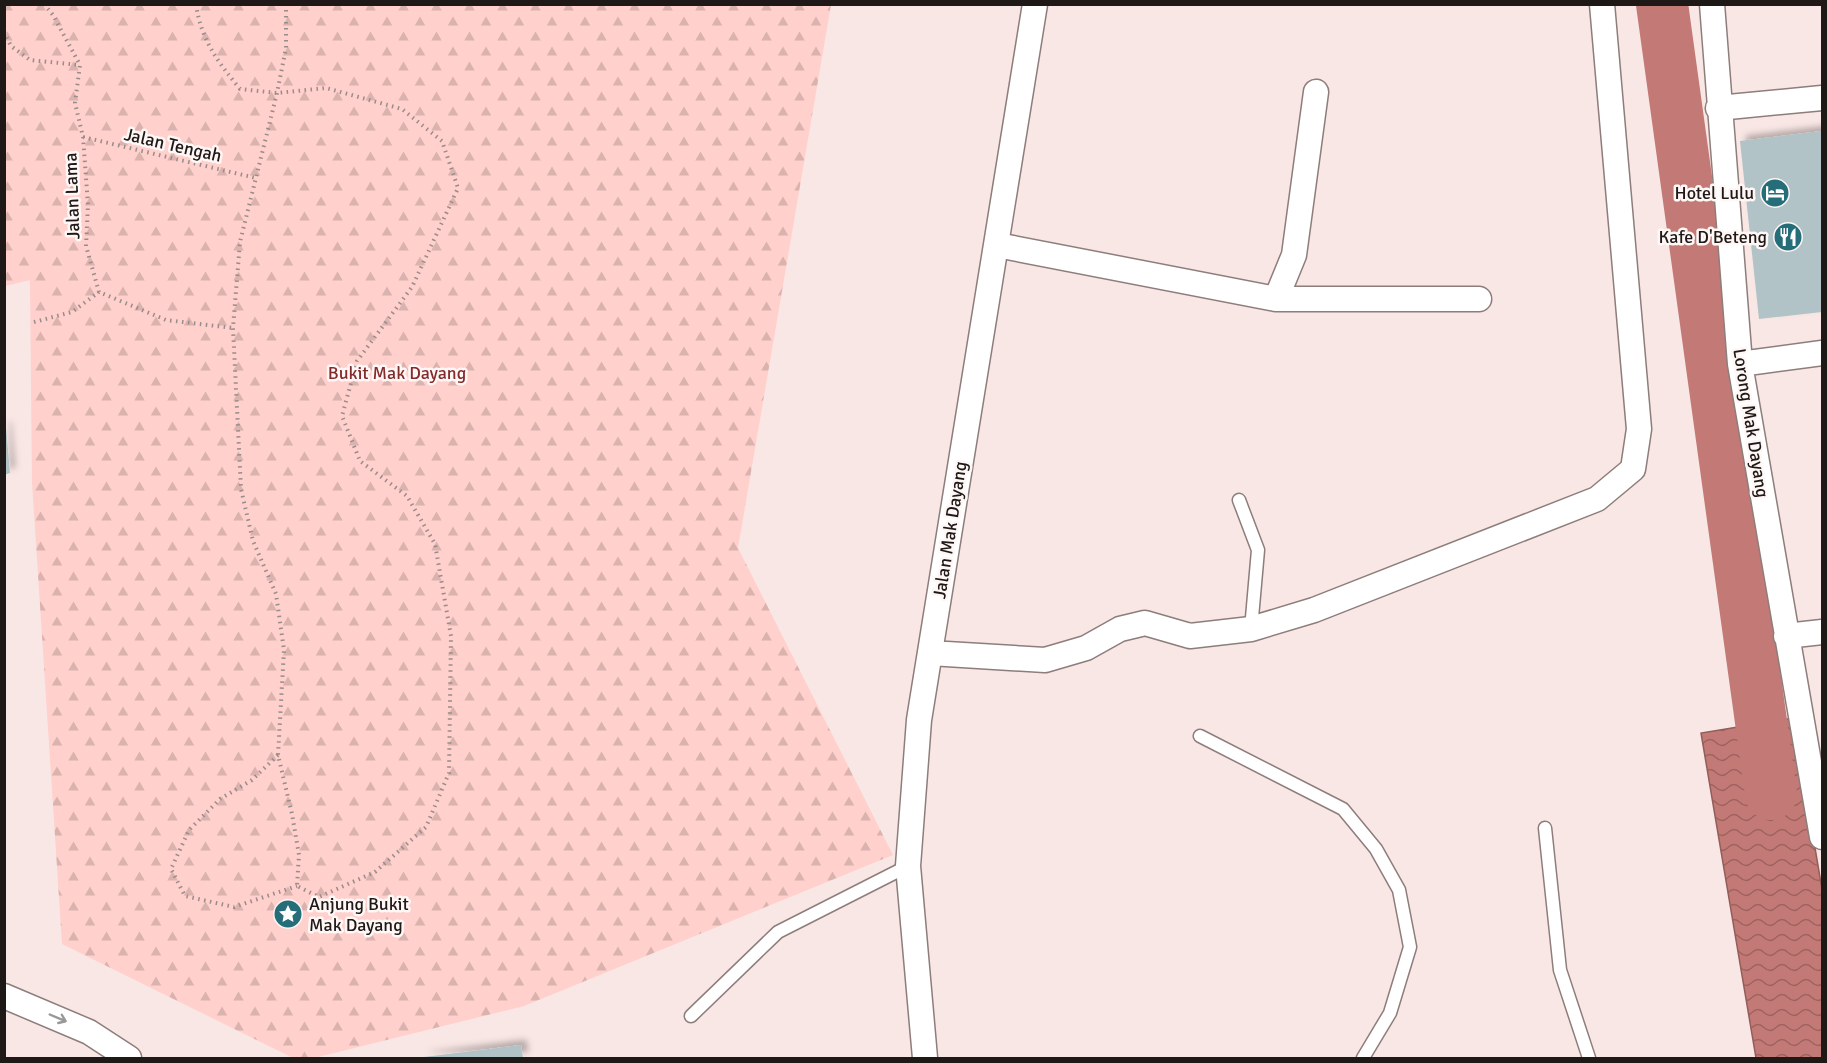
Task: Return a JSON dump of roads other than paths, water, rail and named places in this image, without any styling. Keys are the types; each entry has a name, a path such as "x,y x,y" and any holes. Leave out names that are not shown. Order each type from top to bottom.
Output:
{"street":[{"name":"Jalan Mak Dayang","path":"925,1059 908,866 919,720 1035,4"},
{"path":"930,653 1045,660 1086,648 1120,629 1144,623 1190,636 1251,629 1314,610 1597,499 1633,469 1640,429 1602,4"},
{"name":"Lorong Mak Dayang","path":"1712,4 1740,364 1822,837"},
{"path":"1276,299 1294,255 1316,92"},
{"path":"1719,108 1822,98"},
{"path":"997,245 1276,299 1479,299"},
{"path":"1740,364 1822,353"},
{"path":"1786,636 1822,633"},
{"path":"4,996 89,1032 129,1059"}],"lane":[{"path":"1239,500 1258,550 1251,629"},
{"path":"1200,736 1343,809 1376,849 1399,890 1410,947 1390,1012 1363,1059"},
{"path":"1545,828 1560,970 1589,1059"},
{"path":"691,1017 778,932 908,866"}],"water":[{"path":"1793,718 1822,889 1822,1058 1756,1058 1701,733"}],"waterway":[{"path":"1662,4 1771,794"}],"place":[{"name":"Hotel Lulu","path":"1775,193"},
{"name":"Kafe D'Beteng","path":"1788,237"},
{"name":"Anjung Bukit Mak Dayang","path":"288,914"}],"park label":[{"name":"Bukit Mak Dayang","path":"397,373"}]}
